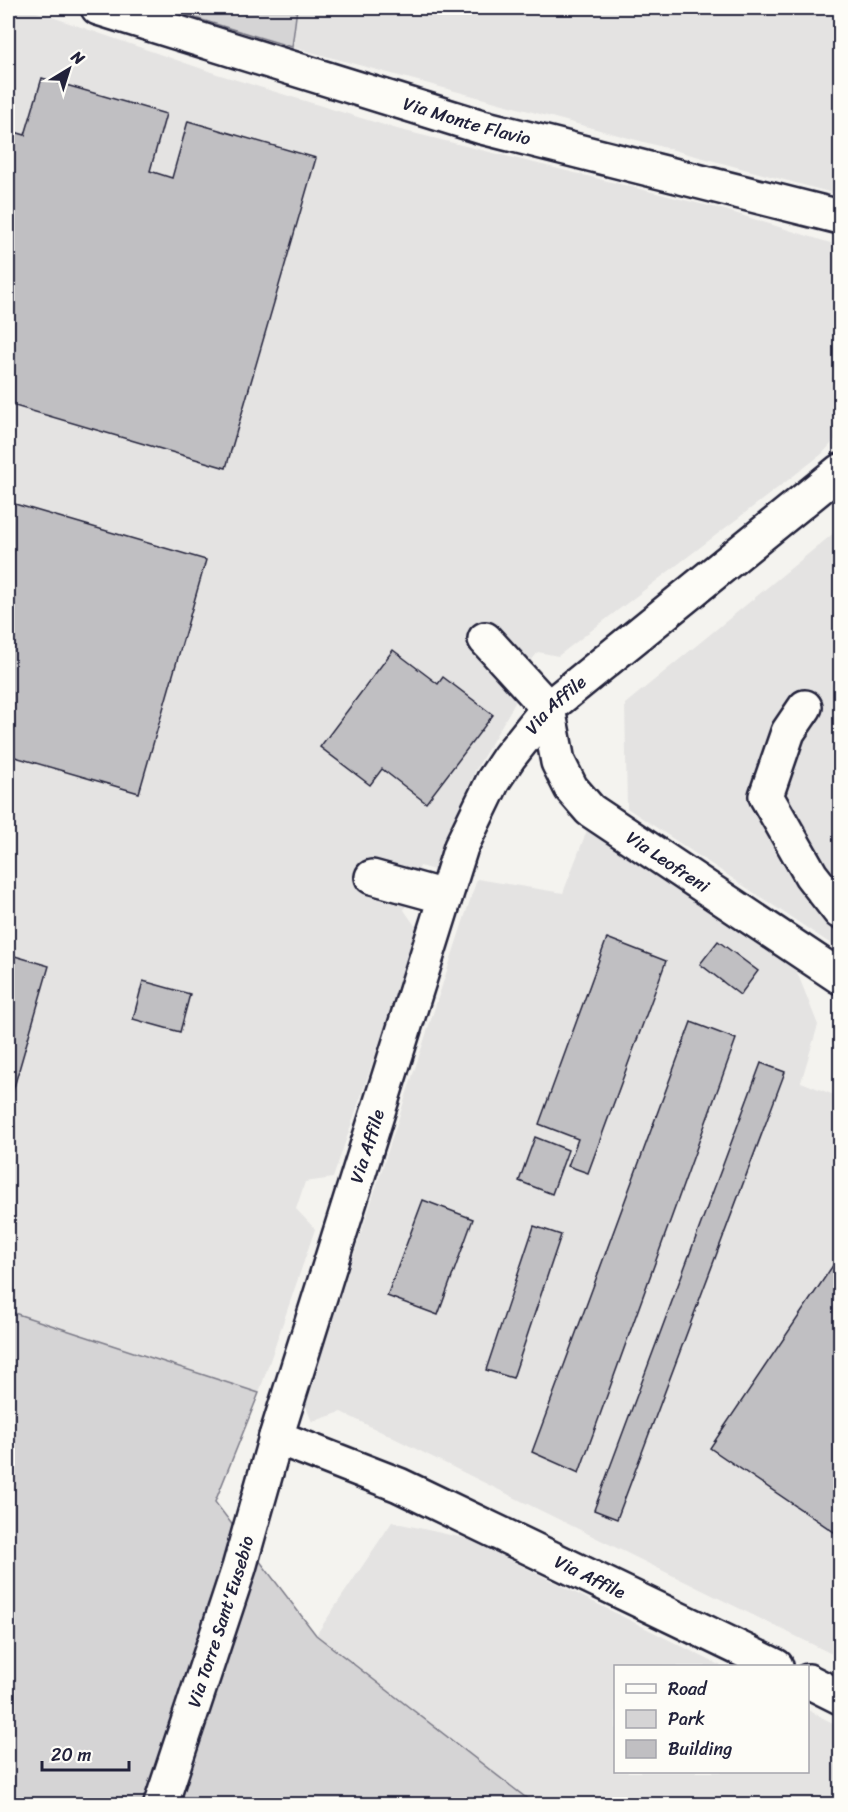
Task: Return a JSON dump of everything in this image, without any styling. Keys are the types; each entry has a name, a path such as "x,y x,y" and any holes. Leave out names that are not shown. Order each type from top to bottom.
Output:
{"street":[{"name":"Via Monte Flavio","path":"98,8 482,127 840,218"},
{"name":"Via Affile","path":"774,1665 399,1485 276,1437 461,847 493,782 516,747 548,708 840,471"},
{"path":"485,639 548,708"},
{"path":"805,707 788,732 766,796 811,875 840,912"},
{"name":"Via Leofreni","path":"548,708 558,762 570,788 590,810 840,977"},
{"path":"372,877 445,897"},
{"name":"Via Torre Sant'Eusebio","path":"161,1804 239,1568 276,1437"},
{"path":"809,1682 840,1697"}],"shaded area":[{"path":"8,8 26,8 217,74 397,129 725,210 840,246 840,434 822,454 558,656 538,652 513,684 516,701 475,771 437,871 420,866 404,910 418,930 333,1178 305,1182 296,1209 315,1229 259,1393 8,1311"},
{"path":"297,8 840,8 840,195 292,47"},
{"path":"840,528 840,950 627,808 625,704"},
{"path":"589,825 793,962 818,1025 801,1082 834,1095 840,1093 840,1658 341,1412 312,1422 305,1404 477,879 563,893"},
{"path":"392,1522 468,1539 719,1665 614,1665 614,1773 809,1773 809,1711 840,1727 840,1804 534,1804 316,1635"}],"green space":[{"path":"162,8 297,8 292,47"},
{"path":"8,1311 259,1393 215,1502 316,1635 534,1804 8,1804"}],"building":[{"path":"42,78 166,114 150,171 172,178 188,121 316,158 226,468 8,404 8,130 25,135"},
{"path":"8,502 206,560 139,793 8,755"},
{"path":"393,650 438,684 443,677 493,715 426,803 382,769 370,785 320,747"},
{"path":"607,938 666,961 588,1173 568,1166 578,1139 539,1124"},
{"path":"718,941 758,971 740,995 700,964"},
{"path":"8,954 49,966 8,1108"},
{"path":"143,981 190,994 180,1032 133,1019"},
{"path":"691,1022 736,1039 579,1473 532,1452"},
{"path":"761,1063 785,1072 617,1519 594,1510"},
{"path":"535,1137 568,1150 552,1194 519,1181"},
{"path":"423,1200 473,1219 438,1315 387,1296"},
{"path":"534,1226 561,1235 513,1378 486,1370"},
{"path":"840,1255 840,1536 710,1448"}]}
